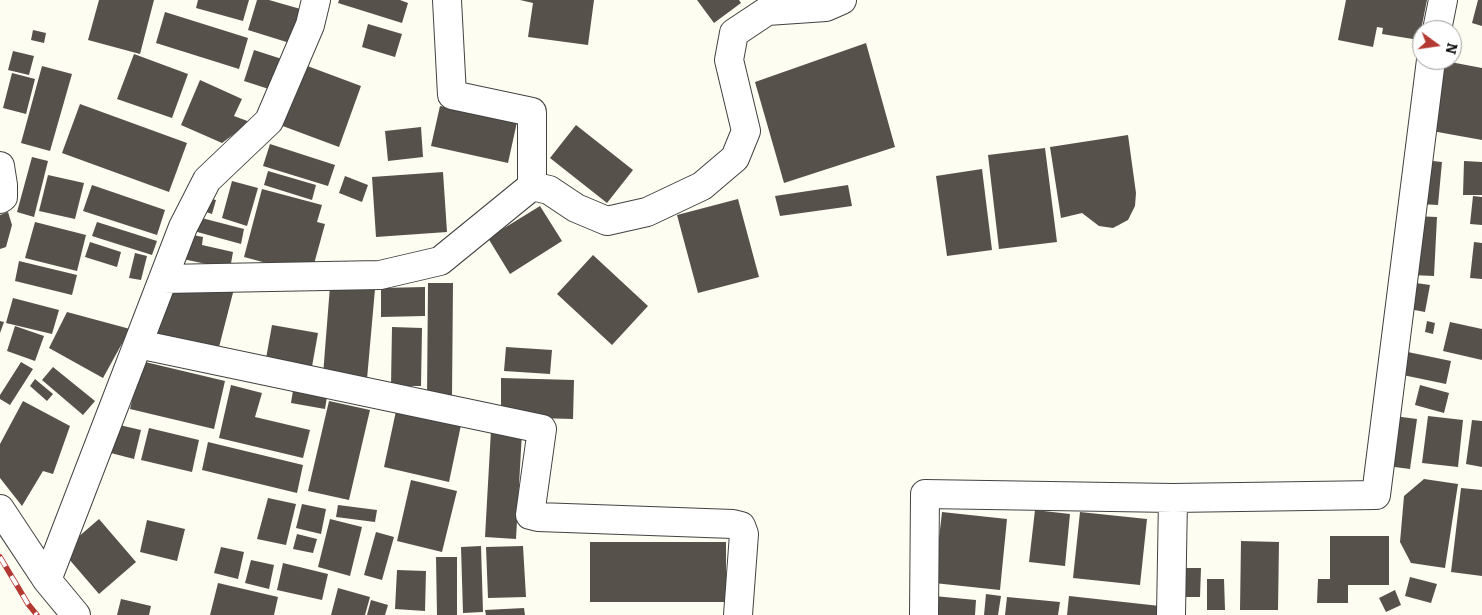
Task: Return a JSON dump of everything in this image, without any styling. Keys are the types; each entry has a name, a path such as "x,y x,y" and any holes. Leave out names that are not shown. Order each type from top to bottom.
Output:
{"street":[{"path":"47,580 183,227 207,180 269,121 310,25 316,0"},
{"path":"447,0 452,95 532,112 532,186"},
{"path":"532,186 549,190 576,208 607,221 647,212 702,186 735,158 746,132 729,60 734,33 767,11 826,7 842,0"},
{"path":"1439,20 1443,0"},
{"path":"924,615 925,494 1173,498 1376,495 1430,70"},
{"path":"0,166 4,185 3,196 0,199"},
{"path":"163,279 380,275 440,261 532,186"},
{"path":"138,344 542,428 530,516 733,524 741,526 744,534 738,615"},
{"path":"1171,615 1173,498"},
{"path":"0,510 47,580 76,615"}],"building":[{"path":"99,0 154,0 140,54 88,40"},
{"path":"198,0 249,0 243,21 196,8"},
{"path":"257,0 269,0 304,10 293,44 248,30"},
{"path":"339,0 400,0 408,3 402,23 338,3"},
{"path":"520,0 594,0 588,45 528,37 533,3"},
{"path":"697,0 739,0 741,3 714,23"},
{"path":"1346,0 1427,0 1423,20 1412,20 1412,39 1382,34 1383,28 1377,27 1373,47 1338,40"},
{"path":"1478,0 1482,0 1482,26 1472,23"},
{"path":"165,12 248,38 239,69 156,43"},
{"path":"368,24 402,34 395,57 362,47"},
{"path":"33,30 46,33 44,43 31,40"},
{"path":"866,43 895,147 784,183 755,82"},
{"path":"254,50 288,61 278,92 244,81"},
{"path":"13,51 34,56 29,75 8,70"},
{"path":"134,54 188,74 172,118 117,99"},
{"path":"302,64 361,86 339,147 280,125"},
{"path":"1462,64 1482,68 1482,140 1432,131 1443,70 1462,70"},
{"path":"42,66 72,74 50,151 21,143"},
{"path":"12,73 35,79 26,114 3,108"},
{"path":"200,80 242,99 234,116 250,122 222,143 181,125"},
{"path":"80,104 187,143 169,192 62,153"},
{"path":"440,106 517,122 508,163 431,146"},
{"path":"576,125 633,170 607,203 550,158"},
{"path":"421,127 423,157 388,161 385,131"},
{"path":"1128,135 1136,193 1135,206 1128,220 1113,228 1099,226 1082,213 1061,218 1050,147"},
{"path":"270,144 335,165 328,186 263,166"},
{"path":"1045,148 1057,242 999,249 988,155"},
{"path":"32,157 48,161 34,217 17,212"},
{"path":"1424,160 1442,162 1438,205 1420,204"},
{"path":"1464,161 1482,162 1482,195 1463,195"},
{"path":"982,169 992,250 947,256 936,176"},
{"path":"268,171 316,185 312,200 264,185"},
{"path":"443,172 447,232 376,237 372,177"},
{"path":"48,175 84,183 75,219 39,211"},
{"path":"345,176 368,185 362,202 339,193"},
{"path":"232,181 258,188 247,226 222,218"},
{"path":"92,185 165,210 157,235 83,211"},
{"path":"848,185 852,206 780,216 775,196"},
{"path":"262,189 322,205 317,222 325,224 311,275 244,257"},
{"path":"1473,196 1482,197 1482,225 1470,224"},
{"path":"204,197 216,200 212,214 200,210"},
{"path":"738,199 759,277 698,293 677,215"},
{"path":"540,206 562,241 510,274 488,238"},
{"path":"8,212 12,225 6,247 0,249 0,215"},
{"path":"194,216 244,229 241,244 190,230"},
{"path":"1414,216 1437,217 1434,276 1411,275"},
{"path":"35,222 86,235 77,271 25,258"},
{"path":"97,222 157,241 152,255 92,236"},
{"path":"183,233 203,237 202,245 233,252 230,269 178,258"},
{"path":"90,242 121,252 117,267 85,257"},
{"path":"1474,242 1482,243 1482,279 1470,278"},
{"path":"135,253 147,256 141,280 129,278"},
{"path":"593,255 648,306 612,345 557,294"},
{"path":"19,261 77,275 72,295 15,281"},
{"path":"1409,282 1430,285 1425,312 1404,308"},
{"path":"428,283 453,283 452,397 427,397"},
{"path":"167,284 235,285 218,351 155,337"},
{"path":"330,286 375,289 367,379 323,375"},
{"path":"425,287 425,316 381,317 381,288"},
{"path":"13,298 59,310 52,334 6,323"},
{"path":"67,312 130,329 103,378 49,348"},
{"path":"0,321 4,322 0,333"},
{"path":"1427,321 1435,323 1433,334 1425,332"},
{"path":"1450,322 1482,329 1482,360 1443,351"},
{"path":"272,325 318,333 311,372 265,364"},
{"path":"15,326 44,336 35,361 7,351"},
{"path":"392,327 422,328 421,386 391,386"},
{"path":"506,347 552,350 550,374 504,371"},
{"path":"1403,351 1451,361 1446,384 1398,374"},
{"path":"141,361 225,381 214,429 130,409"},
{"path":"21,362 33,369 10,405 0,399 0,395"},
{"path":"53,367 95,401 83,415 42,380"},
{"path":"501,378 574,380 573,419 501,417"},
{"path":"35,379 53,394 47,401 30,386"},
{"path":"294,384 328,390 325,409 291,403"},
{"path":"231,385 262,393 255,417 310,430 303,458 219,438"},
{"path":"1420,385 1449,393 1444,413 1415,405"},
{"path":"23,401 70,426 53,474 43,471 22,506 0,478 0,444"},
{"path":"329,401 370,410 349,500 308,491"},
{"path":"396,411 461,425 449,482 384,467"},
{"path":"1394,416 1417,419 1410,469 1387,466"},
{"path":"1428,416 1463,420 1458,467 1422,463"},
{"path":"1472,420 1482,421 1482,467 1466,464"},
{"path":"115,424 141,430 134,459 107,452"},
{"path":"149,428 199,440 192,472 141,460"},
{"path":"491,430 522,432 516,539 485,537"},
{"path":"208,442 303,465 297,493 202,470"},
{"path":"1424,479 1458,484 1445,568 1411,563 1400,542 1404,496"},
{"path":"411,480 457,491 442,552 397,541"},
{"path":"1461,488 1482,490 1482,576 1451,572"},
{"path":"268,498 296,504 286,545 257,539"},
{"path":"302,504 326,509 321,534 296,528"},
{"path":"338,505 377,510 375,522 336,517"},
{"path":"1035,510 1070,514 1065,566 1029,562"},
{"path":"942,512 1007,519 1000,590 934,583"},
{"path":"1080,512 1147,519 1140,585 1073,578"},
{"path":"99,519 136,562 99,594 62,551"},
{"path":"330,519 362,527 350,576 318,567"},
{"path":"147,520 185,529 177,561 140,552"},
{"path":"376,532 394,537 382,580 364,575"},
{"path":"297,534 317,539 313,553 293,549"},
{"path":"1330,536 1389,536 1389,585 1348,585 1348,603 1317,603 1318,579 1330,579"},
{"path":"1241,541 1279,542 1278,610 1240,610"},
{"path":"590,542 726,542 726,602 590,602"},
{"path":"481,546 483,612 463,613 461,547"},
{"path":"523,546 526,597 488,598 486,547"},
{"path":"221,547 244,552 238,579 214,573"},
{"path":"436,557 457,557 457,615 437,615"},
{"path":"251,560 274,565 269,589 245,583"},
{"path":"283,563 328,574 322,600 277,590"},
{"path":"1179,568 1201,568 1200,597 1179,597"},
{"path":"397,570 426,571 425,611 395,609"},
{"path":"1410,577 1437,584 1431,603 1405,596"},
{"path":"1207,579 1224,579 1225,610 1207,610"},
{"path":"218,583 278,597 274,615 210,615"},
{"path":"338,588 370,597 365,615 331,615"},
{"path":"1395,590 1401,605 1386,612 1379,598"},
{"path":"986,594 1001,596 998,615 984,615"},
{"path":"934,596 976,600 975,615 932,615"},
{"path":"1069,596 1160,606 1159,615 1067,615"},
{"path":"1007,597 1060,602 1058,615 1005,615"},
{"path":"121,599 151,606 149,615 117,615"},
{"path":"371,600 388,605 385,615 367,615"},
{"path":"524,608 525,615 486,615 485,610"}],"railway":[{"path":"0,557 28,604 37,615"}]}
